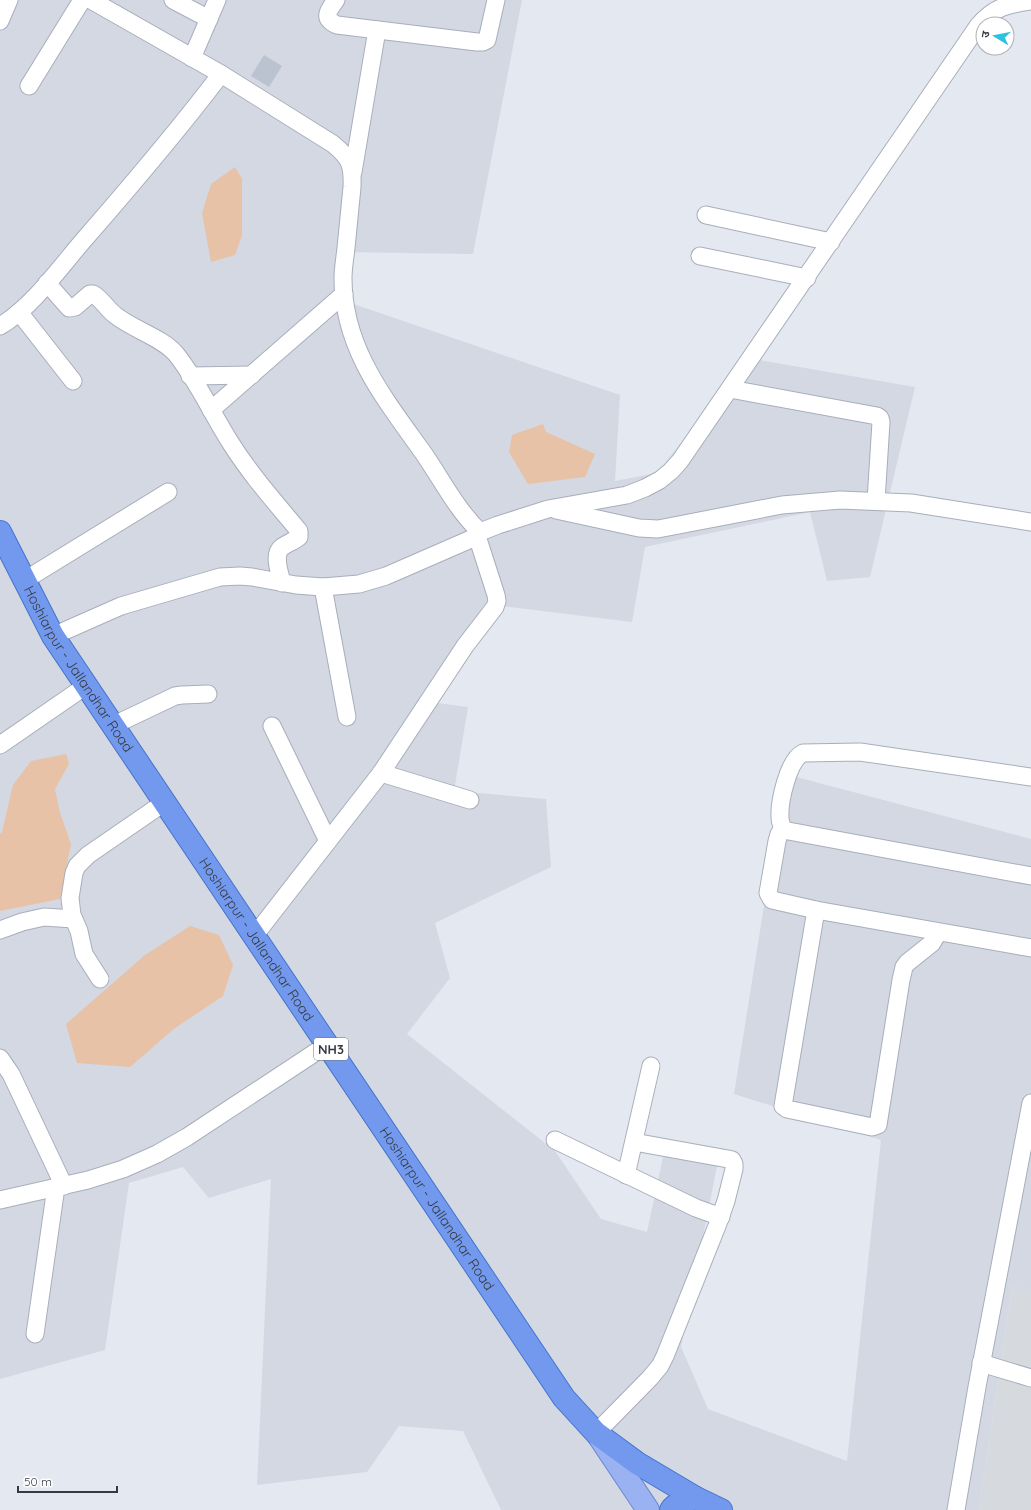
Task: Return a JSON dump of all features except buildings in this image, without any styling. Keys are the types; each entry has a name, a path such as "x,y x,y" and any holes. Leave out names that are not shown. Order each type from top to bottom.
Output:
{"highway":[{"name":"Hoshiarpur - Jallandhar Road","path":"0,532 5,555 25,580 53,636 87,684 564,1398 596,1433 637,1463 696,1498 721,1510"},
{"path":"671,1510 673,1506 682,1501 696,1498"}],"main road":[{"path":"596,1433 646,1509"}],"street":[{"path":"0,22 9,0"},
{"path":"29,86 82,0"},
{"path":"92,0 221,74 333,144 348,158 353,172"},
{"path":"173,0 209,19"},
{"path":"192,58 217,0"},
{"path":"336,0 328,15 328,20 330,23 336,26 483,42 487,40 490,32 496,0"},
{"path":"53,636 122,606 220,577 246,576 323,587 359,584 374,580 431,557 498,525 548,509 627,494 645,488 660,480 680,461 807,278 895,146 978,26 996,9 1010,4 1031,1"},
{"path":"254,935 381,773 465,646 495,607 497,601 482,550 479,534 374,383 356,347 345,308 343,277 353,172 377,30"},
{"path":"0,326 19,312 47,283 112,209 193,111 221,74"},
{"path":"706,215 831,242"},
{"path":"700,256 807,278"},
{"path":"47,283 69,308 75,307 90,294 93,294 121,320 169,347 176,354 229,441 255,478 299,531 299,537 283,546 278,552 277,560 282,582"},
{"path":"211,410 344,294"},
{"path":"19,312 73,382"},
{"path":"190,376 252,375"},
{"path":"730,389 873,415 880,418 876,501"},
{"path":"25,580 168,492"},
{"path":"548,509 651,530 782,505 840,500 910,503 1031,522"},
{"path":"323,587 347,717"},
{"path":"0,745 87,684"},
{"path":"114,725 175,696 208,694"},
{"path":"272,726 328,841"},
{"path":"1031,777 860,752 803,753 795,761 787,778 780,815 783,830 777,841 768,884 768,896 775,901 938,933 1031,948"},
{"path":"381,773 470,800"},
{"path":"100,979 84,954 79,931 70,906 72,882 77,866 88,855 165,802"},
{"path":"783,830 1031,876"},
{"path":"816,910 783,1106 787,1109 872,1127 876,1126 878,1122 904,967 932,943 938,933"},
{"path":"0,930 22,922 44,918 74,919"},
{"path":"0,1200 88,1180 123,1169 157,1154 187,1137 328,1044"},
{"path":"0,1058 10,1074 60,1186 35,1334"},
{"path":"626,1175 651,1066"},
{"path":"956,1510 981,1363 1031,1103"},
{"path":"555,1140 696,1208 721,1217"},
{"path":"596,1433 660,1366 672,1341 721,1217 734,1169 732,1160 634,1142"},
{"path":"981,1363 1031,1378"}],"shaded area":[{"path":"0,0 522,0 473,254 338,252 336,298 620,395 615,481 657,473 748,358 915,387 870,577 827,581 810,512 645,547 632,622 485,604 422,701 468,707 454,791 546,799 551,867 435,923 450,978 407,1034 555,1151 601,1219 647,1232 665,1148 719,1156 681,1347 708,1409 847,1461 881,1140 734,1094 785,774 1031,839 1031,1291 1012,1286 979,1510 501,1510 463,1431 399,1426 367,1472 257,1485 271,1179 209,1198 183,1167 129,1183 105,1350 0,1379"},
{"path":"235,167 242,179 242,235 235,255 211,262 202,213 211,184"},
{"path":"543,424 546,432 595,454 585,477 528,484 509,452 512,435"},
{"path":"66,754 69,764 55,789 60,813 71,844 60,899 0,911 0,834 2,832 13,785 31,761"},
{"path":"190,926 219,935 233,965 223,996 175,1028 130,1067 77,1063 66,1024 145,955"},
{"path":"1012,1286 1031,1291 1031,1510 979,1510"}]}
